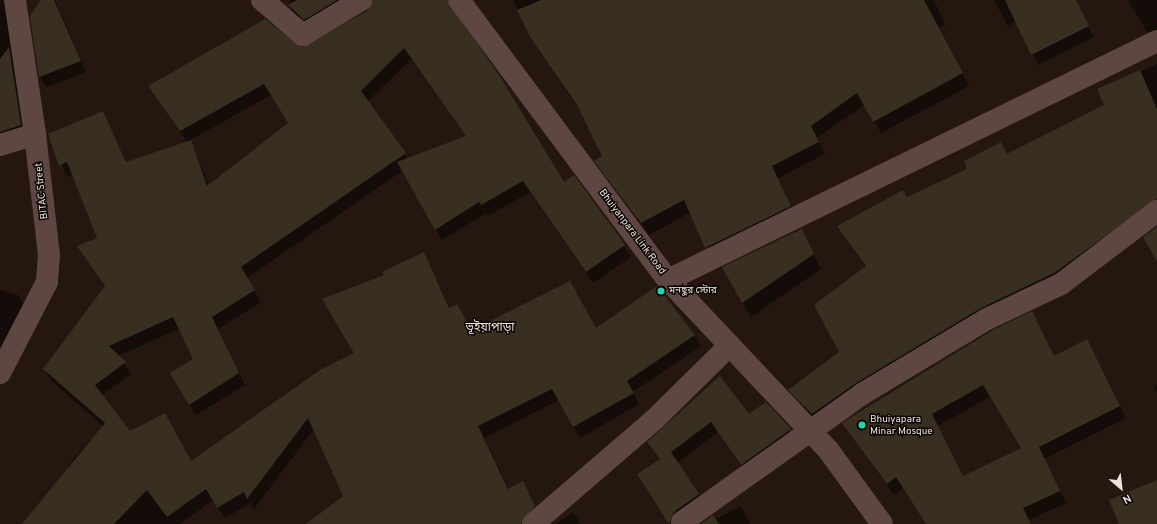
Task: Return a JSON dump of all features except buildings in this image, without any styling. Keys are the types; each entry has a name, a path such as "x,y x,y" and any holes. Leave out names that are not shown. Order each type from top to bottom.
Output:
{"street":[{"name":"BITAC Street","path":"0,373 47,282 49,255 35,134 15,0"},
{"path":"262,0 302,35 361,0"},
{"name":"Bhuiyanpara Link Road","path":"459,0 668,280 812,432 882,524"},
{"path":"668,280 1157,41"},
{"path":"0,145 35,134"},
{"path":"682,522 812,432 862,394 986,319 1061,284 1157,210"},
{"path":"533,524 655,419 730,345"}],"place":[{"name":"মনছুর স্টোর","path":"661,291"},
{"name":"Bhuiyapara Minar Mosque","path":"862,425"}],"district":[{"name":"ভূইয়াপাড়া","path":"490,329"}]}
